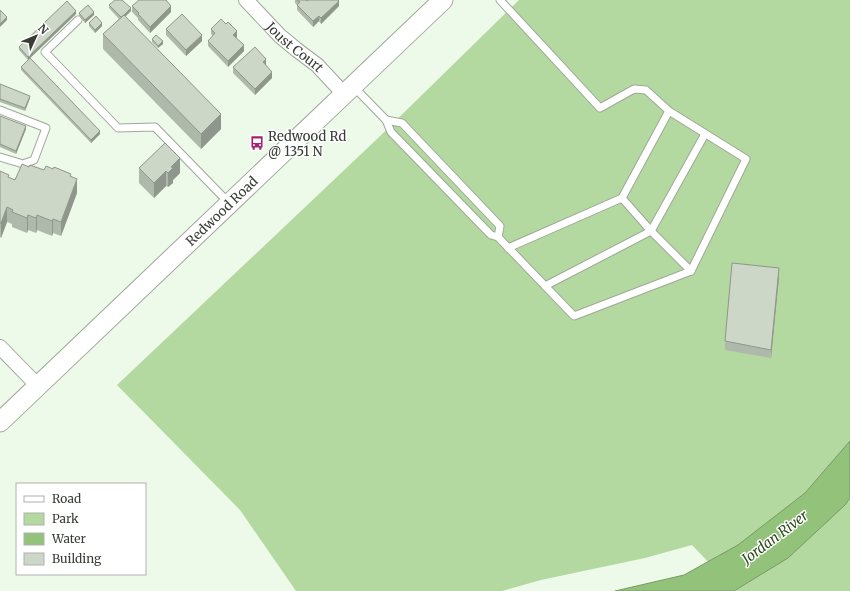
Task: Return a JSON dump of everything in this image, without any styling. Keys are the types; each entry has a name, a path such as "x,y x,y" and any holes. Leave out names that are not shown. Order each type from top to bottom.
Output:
{"main road":[{"name":"Redwood Road","path":"0,422 443,0"}],"street":[{"name":"Joust Court","path":"246,0 280,36 349,90"},
{"path":"0,347 38,386"}],"lane":[{"path":"349,90 386,120 391,132 491,235 498,237 574,316 691,271 746,159 669,111 646,90 634,89 600,108 500,0"},
{"path":"78,20 45,52 118,128 155,127 229,203"},
{"path":"0,110 46,128 34,160 23,164 0,157"},
{"path":"508,248 622,198 669,111"},
{"path":"386,120 402,123 500,226 498,237"},
{"path":"545,286 651,231 705,134"},
{"path":"622,198 651,231 691,271"}],"green space":[{"path":"519,0 850,0 850,591 736,591 692,545 645,558 541,580 502,591 296,591 240,510 117,385 377,139"}],"water":[{"name":"Jordan River","path":"850,441 850,498 845,505 788,558 734,591 615,591 684,575 738,545 805,493"}],"building":[{"path":"115,0 122,0 131,8 121,17 109,5"},
{"path":"139,0 166,0 171,6 150,27 132,6"},
{"path":"297,0 339,1 321,18 319,16 313,21 297,5 300,2"},
{"path":"67,1 76,11 28,57 19,47"},
{"path":"88,5 94,12 85,20 79,13"},
{"path":"0,10 7,17 0,24"},
{"path":"182,14 202,35 186,50 166,29"},
{"path":"124,15 221,114 201,134 103,34"},
{"path":"96,16 102,23 95,30 89,23"},
{"path":"221,19 226,24 228,22 237,31 233,35 244,45 228,61 208,41 215,33 211,29"},
{"path":"156,35 163,41 158,46 152,39"},
{"path":"255,47 266,59 263,62 272,72 255,89 233,67"},
{"path":"30,58 100,131 91,140 21,67"},
{"path":"0,84 30,96 25,108 0,99"},
{"path":"0,116 26,126 16,151 0,144"},
{"path":"165,143 180,158 171,167 173,168 168,173 166,171 154,183 139,168"},
{"path":"22,164 44,170 46,166 53,169 54,167 71,174 70,176 77,179 61,222 53,219 52,221 37,215 36,218 28,215 27,218 12,212 13,210 7,207 0,223 0,171 9,175 8,177 15,180"},
{"path":"732,263 779,268 771,350 725,341"}],"place":[{"name":"Redwood Rd @ 1351 N","path":"257,143"}]}
